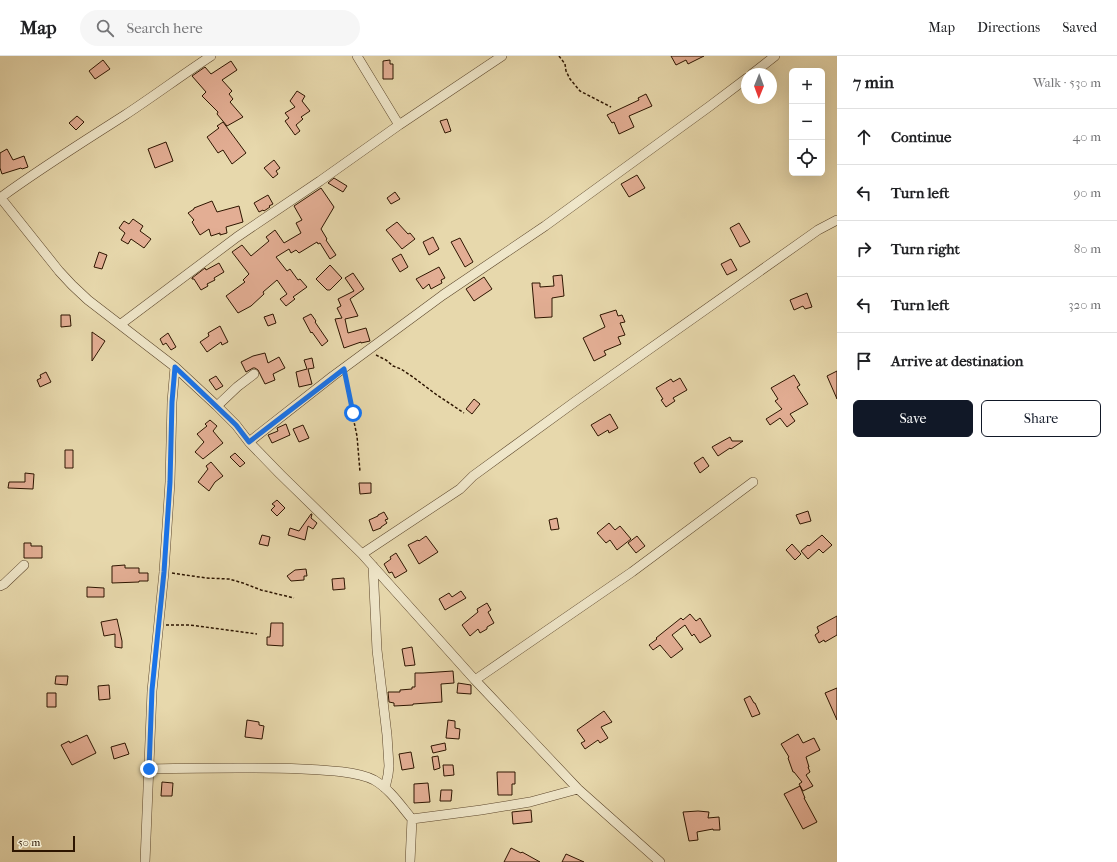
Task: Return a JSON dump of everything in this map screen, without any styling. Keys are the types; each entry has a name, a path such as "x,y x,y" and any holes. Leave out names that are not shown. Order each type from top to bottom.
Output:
{"street":[{"path":"211,56 177,78 127,114 31,176 0,198 72,285 88,300 175,367 217,406 280,474 362,554 475,680 578,789 660,862"},
{"path":"357,56 399,125"},
{"path":"121,324 237,237 502,56"},
{"path":"760,68 775,56"},
{"path":"249,442 315,390 443,295 545,226 741,83"},
{"path":"362,554 455,492 473,476 576,401 818,230 837,220"},
{"path":"145,862 152,690 164,572 175,367"},
{"path":"217,406 237,387 254,374"},
{"path":"475,680 632,572 753,482"},
{"path":"0,586 24,565"},
{"path":"373,566 377,650 387,735 388,775 385,788"},
{"path":"149,769 261,768 328,771 360,776 374,780 385,788 412,819 410,862"},
{"path":"412,819 530,802 578,789"}],"path":[{"path":"559,56 565,64 566,71 570,79 580,91 611,107"},
{"path":"369,350 413,377 464,413"},
{"path":"344,369 357,436 360,472"},
{"path":"164,572 206,578 229,579 261,590 294,598"},
{"path":"158,625 190,625 257,634"}],"building":[{"path":"671,56 704,56 688,64 686,60 676,65"},
{"path":"103,60 110,69 95,79 89,71"},
{"path":"390,60 390,64 393,64 393,79 383,79 383,61"},
{"path":"231,61 237,70 222,80 232,91 229,94 233,99 230,102 243,117 227,126 217,114 218,112 202,96 206,92 192,76 205,67 211,74"},
{"path":"297,91 305,96 302,101 310,111 301,117 303,119 296,125 300,131 295,135 285,121 289,118 285,113 295,107 290,101"},
{"path":"646,94 652,106 629,116 634,127 619,134 614,122 612,123 607,115 639,100 638,98"},
{"path":"77,116 84,122 76,130 69,123"},
{"path":"447,119 451,131 445,133 440,121"},
{"path":"223,122 246,153 232,164 223,150 218,153 207,137 219,128 217,126"},
{"path":"166,142 173,161 155,168 148,149"},
{"path":"7,149 13,160 24,156 28,167 2,174 0,168 0,153"},
{"path":"274,160 280,168 276,171 278,174 273,178 264,168"},
{"path":"637,175 645,188 629,197 621,184"},
{"path":"334,178 347,186 343,192 328,183"},
{"path":"321,188 334,207 321,229 336,255 330,259 320,243 318,244 317,242 299,253 296,250 291,253 289,249 276,257 287,271 290,269 298,280 300,279 307,287 293,297 295,299 286,306 280,299 287,294 277,280 263,292 264,294 251,306 238,313 226,296 245,282 243,280 249,274 232,252 242,245 251,256 269,241 266,237 275,230 284,243 301,233 296,223 302,220 294,206"},
{"path":"395,192 400,199 391,204 387,198"},
{"path":"268,195 273,204 264,211 259,212 254,203"},
{"path":"212,201 217,212 239,206 243,222 226,227 227,233 220,235 220,233 211,236 209,229 200,235 192,222 194,220 188,213 194,208"},
{"path":"133,219 143,226 140,231 151,239 144,248 131,239 128,244 121,240 125,233 119,228 124,221 129,224"},
{"path":"397,222 415,239 402,249 386,230"},
{"path":"739,223 750,242 740,247 730,228"},
{"path":"433,237 439,249 429,255 423,242"},
{"path":"460,238 473,262 465,267 451,242"},
{"path":"99,252 107,255 102,269 94,267"},
{"path":"401,254 408,267 400,272 392,259"},
{"path":"731,259 737,270 727,275 721,264"},
{"path":"219,263 224,272 214,278 215,280 207,284 208,286 201,290 192,278 205,268 206,270"},
{"path":"330,265 342,278 330,290 327,290 316,279"},
{"path":"439,267 445,278 441,280 442,283 431,289 429,284 423,289 416,279"},
{"path":"353,273 364,289 350,299 358,316 345,319 348,333 366,328 370,341 361,342 344,348 335,319 342,318 337,308 341,306 338,299 354,291 345,278"},
{"path":"562,275 564,296 552,298 552,317 535,318 532,283 540,283 540,287 554,286 553,276"},
{"path":"484,277 492,289 474,301 466,289"},
{"path":"807,293 812,307 805,309 803,306 794,310 790,300"},
{"path":"616,310 618,316 622,315 625,322 620,323 625,335 618,337 621,344 604,351 606,355 594,361 583,338 605,327 600,315"},
{"path":"273,314 276,323 268,326 264,317"},
{"path":"311,314 328,341 322,346 312,332 311,333 303,318"},
{"path":"61,315 70,315 71,326 61,327"},
{"path":"220,326 228,342 222,345 221,342 207,352 200,342 209,336 208,333"},
{"path":"92,332 105,341 92,361"},
{"path":"168,333 176,347 171,350 166,343 163,345 160,339"},
{"path":"265,353 268,363 279,357 285,368 273,374 275,380 265,384 258,370 253,368 246,372 241,362 253,356"},
{"path":"312,358 314,368 308,369 312,384 299,387 296,372 307,369 304,360"},
{"path":"837,371 837,399 827,376"},
{"path":"46,372 51,382 40,387 37,380 41,378 40,375"},
{"path":"794,375 800,385 797,387 808,404 790,414 795,421 787,427 780,418 770,425 766,419 782,409 775,401 778,399 771,388"},
{"path":"216,376 223,386 216,390 209,380"},
{"path":"680,378 687,390 673,398 675,401 666,407 656,388 671,379 673,382"},
{"path":"474,399 480,404 472,414 466,409"},
{"path":"610,414 618,428 609,433 608,430 598,436 591,425"},
{"path":"210,420 217,426 213,431 223,443 203,459 195,452 204,442 197,434 207,426 205,424"},
{"path":"286,424 290,435 272,443 268,435 278,431 277,428"},
{"path":"303,425 309,438 299,442 293,429"},
{"path":"730,437 732,441 743,441 718,456 712,447"},
{"path":"65,450 73,450 73,468 65,468"},
{"path":"235,453 245,463 240,467 230,457"},
{"path":"703,457 709,466 700,473 694,463"},
{"path":"211,462 223,476 215,482 209,491 198,482 208,469 206,466"},
{"path":"25,473 34,474 33,489 8,488 9,482 25,482"},
{"path":"359,483 371,483 371,493 360,494"},
{"path":"277,500 285,508 277,516 271,510 275,506 272,504"},
{"path":"808,511 811,521 800,524 796,515"},
{"path":"384,512 388,519 385,520 387,523 381,528 373,531 369,520"},
{"path":"311,514 311,518 317,523 313,529 308,526 305,540 288,535 290,528 299,531"},
{"path":"557,518 559,529 551,530 549,520"},
{"path":"609,523 615,530 620,526 631,539 617,550 610,540 606,543 597,533"},
{"path":"262,535 270,537 268,546 259,544"},
{"path":"822,535 832,545 823,553 819,549 808,559 801,551"},
{"path":"426,536 438,552 419,564 408,545 418,540 419,541"},
{"path":"637,536 645,546 636,553 628,543"},
{"path":"24,543 31,543 31,546 42,546 42,558 24,558"},
{"path":"792,544 801,554 795,560 786,550"},
{"path":"396,553 407,571 395,578 392,572 389,573 384,564"},
{"path":"125,565 125,568 139,568 139,573 148,573 148,581 112,583 112,566"},
{"path":"306,569 307,576 304,576 304,580 291,581 287,576 295,570"},
{"path":"344,578 345,589 333,590 332,579"},
{"path":"87,587 104,588 104,597 87,597"},
{"path":"461,591 466,598 445,610 439,599 449,593 452,597"},
{"path":"487,603 491,610 488,612 494,623 480,633 478,629 470,636 462,625 478,612 477,609"},
{"path":"690,614 696,621 700,618 711,636 700,643 694,634 692,636 685,625 672,635 683,649 671,658 660,645 653,650 649,645 657,639 656,638 681,618 683,620"},
{"path":"837,616 837,635 825,642 824,640 819,643 815,635 819,632 817,627"},
{"path":"117,619 122,648 115,647 115,634 104,636 101,622"},
{"path":"271,623 283,623 283,646 267,645 267,637 270,637"},
{"path":"412,647 415,665 405,666 402,649"},
{"path":"453,671 454,683 441,684 442,702 394,706 394,703 389,702 388,692 400,692 400,690 412,689 412,687 415,687 415,673"},
{"path":"56,676 68,676 67,685 55,684"},
{"path":"458,683 471,685 471,694 457,693"},
{"path":"109,685 110,699 99,700 98,686"},
{"path":"837,688 837,720 825,693"},
{"path":"47,693 56,693 56,707 47,707"},
{"path":"750,696 760,714 752,717 744,699"},
{"path":"604,711 612,722 601,727 608,738 600,743 598,740 585,749 581,743 585,741 577,730"},
{"path":"247,720 259,722 259,725 264,726 262,739 245,737"},
{"path":"448,720 455,721 455,728 460,729 459,739 446,738"},
{"path":"798,734 803,743 814,738 820,750 806,757 810,772 806,775 813,786 803,791 799,784 802,782 793,772 788,758 789,757 781,744"},
{"path":"87,735 96,753 72,765 61,745 69,741 70,743"},
{"path":"125,743 129,754 114,759 111,747"},
{"path":"445,743 446,750 433,753 431,746"},
{"path":"411,752 414,768 402,770 399,754"},
{"path":"438,756 440,768 434,770 432,757"},
{"path":"443,765 453,765 454,775 444,776"},
{"path":"497,772 515,772 515,784 512,784 512,795 498,795"},
{"path":"162,782 173,783 172,796 161,796"},
{"path":"428,783 430,802 414,803 414,784"},
{"path":"800,786 804,798 817,822 803,829 784,794"},
{"path":"441,790 452,790 451,801 440,801"},
{"path":"531,810 532,822 513,824 512,812"},
{"path":"683,812 709,812 708,818 719,817 720,830 713,829 697,832 698,840 689,841"},
{"path":"511,848 521,853 522,852 540,862 504,862"},
{"path":"566,854 584,862 562,862"}],"route":[{"path":"149,769 152,690 164,572 170,482 172,402 175,367 236,425 249,442 291,408 344,369 353,413"}]}
